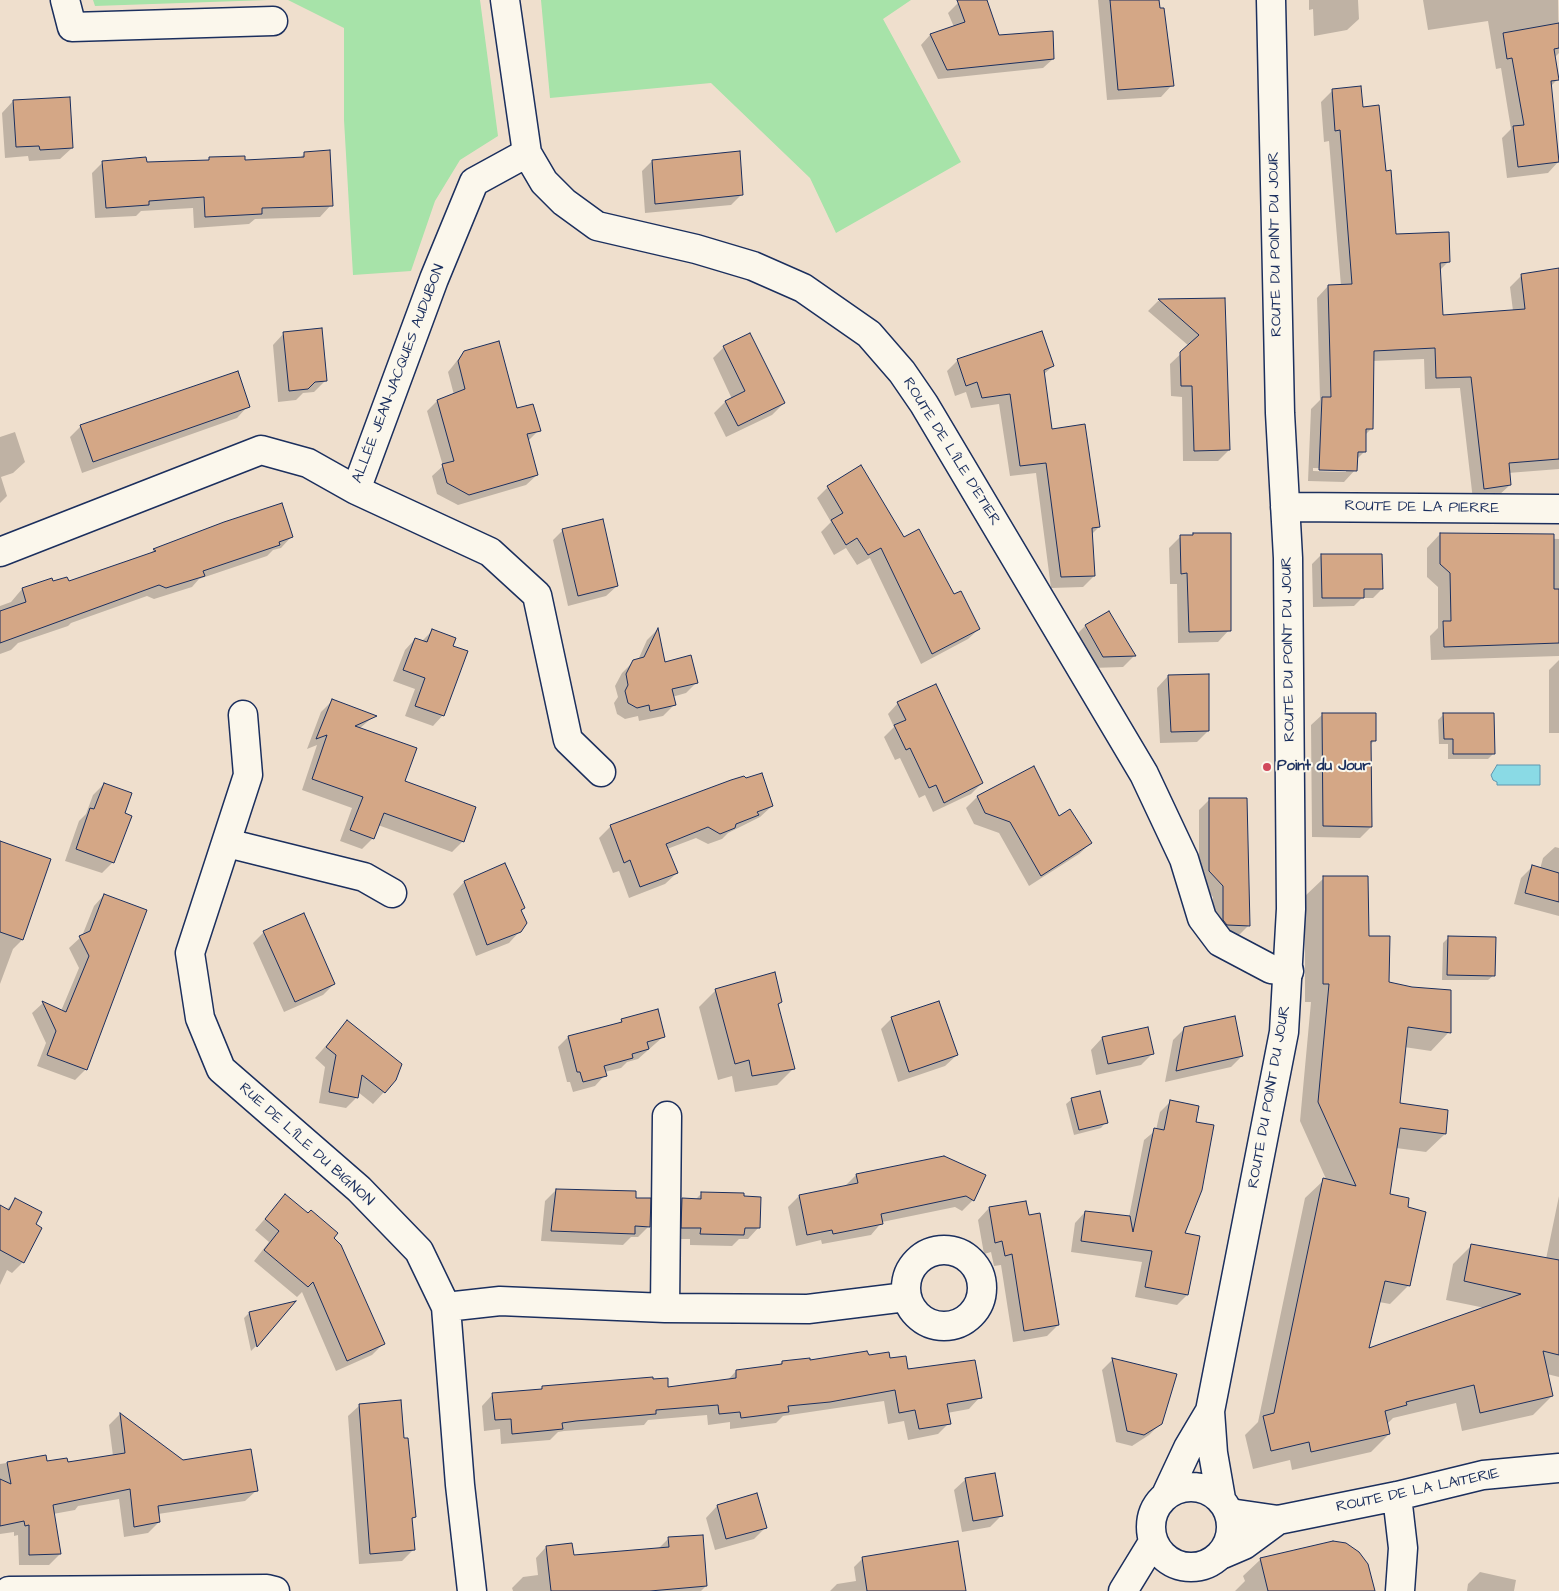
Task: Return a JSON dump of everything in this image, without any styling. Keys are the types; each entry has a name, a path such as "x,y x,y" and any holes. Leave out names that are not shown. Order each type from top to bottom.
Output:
{"street":[{"path":"65,0 72,27 273,21"},
{"name":"ROUTE DE L'ÎLE D'ETIER","path":"505,0 527,153 544,182 564,202 596,226 696,249 753,266 803,288 869,334 902,372 924,404 1144,774 1184,859 1202,918 1220,942 1271,969 1289,972"},
{"name":"ROUTE DU POINT DU JOUR","path":"1225,1506 1213,1453 1210,1411 1284,1032 1289,972 1291,900 1288,558 1280,413 1271,0"},
{"name":"ALLÉE JEAN-JACQUES AUDUBON","path":"0,552 261,450 308,464 356,490 434,279 474,182 527,153"},
{"path":"356,490 490,552 536,595 568,740 601,772"},
{"name":"ROUTE DE LA PIERRE","path":"1285,507 1559,509"},
{"name":"RUE DE L'ÎLE DU BIGNON","path":"243,715 248,775 190,953 200,1018 221,1069 359,1189 418,1251 446,1307 460,1485 472,1591"},
{"path":"227,843 364,877 392,893"},
{"path":"666,1308 667,1116"},
{"path":"446,1307 500,1301 666,1308 808,1309 906,1297"},
{"name":"ROUTE DU POINT DU JOUR","path":"1166,1495 1188,1448 1210,1411"},
{"name":"ROUTE DE LA LAITERIE","path":"1213,1560 1244,1545 1278,1520 1397,1496 1483,1476 1559,1468"},
{"path":"1189,1591 1229,1541 1232,1527 1225,1506 1209,1490 1194,1487 1180,1488 1166,1495 1152,1516 1153,1542 1161,1555 1174,1564 1188,1568 1213,1560"},
{"path":"1397,1496 1403,1548 1400,1591"},
{"name":"ROUTE DE LA LAITERIE","path":"1225,1506 1278,1520"},
{"path":"1123,1591 1153,1542"},
{"path":"9,1591 238,1589 267,1589 275,1591"}],"green space":[{"path":"93,0 268,0 95,6"},
{"path":"288,0 480,0 498,136 460,160 435,201 411,271 353,275 344,120 344,28"},
{"path":"541,0 911,0 883,19 961,162 836,233 810,178 711,83 550,98"}],"water":[{"path":"1497,765 1540,765 1540,785 1497,785 1497,782 1493,780 1491,775"}],"building":[{"path":"957,0 987,0 999,35 1053,31 1054,59 947,70 930,34 965,22"},
{"path":"1110,0 1159,0 1160,8 1164,8 1174,86 1118,90"},
{"path":"1559,23 1559,48 1554,49 1559,80 1551,81 1559,162 1518,167 1513,126 1524,125 1512,58 1507,59 1503,33"},
{"path":"1361,86 1363,107 1379,105 1386,171 1391,170 1396,234 1449,232 1450,262 1440,263 1443,315 1525,309 1521,274 1559,268 1559,459 1509,463 1511,485 1484,489 1471,377 1436,378 1435,348 1374,351 1373,429 1366,429 1366,452 1358,452 1357,471 1319,470 1322,397 1331,397 1328,285 1352,284 1340,130 1335,131 1332,89"},
{"path":"70,97 73,148 40,150 39,146 16,147 13,100"},
{"path":"330,150 333,206 262,208 262,214 205,217 204,197 149,201 149,205 106,208 102,161 146,157 147,162 209,160 209,157 245,156 245,160 304,157 304,152"},
{"path":"740,151 743,195 655,204 652,160"},
{"path":"1225,298 1230,450 1194,451 1192,386 1181,386 1180,352 1199,335 1158,299"},
{"path":"322,328 327,381 315,382 308,389 289,391 283,332"},
{"path":"1042,331 1054,366 1044,370 1052,429 1085,424 1100,527 1092,528 1095,576 1061,577 1046,463 1020,466 1010,394 982,398 977,382 966,386 957,359"},
{"path":"750,333 785,403 738,426 725,401 745,391 723,346"},
{"path":"499,341 517,408 533,404 541,431 527,434 538,475 469,495 447,483 442,464 454,461 437,400 465,389 458,361 464,351"},
{"path":"238,371 250,407 93,462 80,425"},
{"path":"861,465 904,537 919,529 954,594 961,591 980,629 932,654 881,548 868,555 857,538 846,545 831,520 843,513 827,486"},
{"path":"282,503 293,537 279,542 280,545 203,571 205,576 166,588 159,585 0,643 0,611 26,602 22,588 52,578 53,581 67,577 69,581 156,551 153,549 224,522"},
{"path":"603,519 618,586 578,596 562,529"},
{"path":"1193,533 1231,533 1231,631 1189,632 1187,573 1181,574 1180,535 1193,535"},
{"path":"1440,533 1554,534 1554,589 1559,589 1559,643 1444,647 1443,621 1451,621 1450,573 1440,564"},
{"path":"1321,554 1382,554 1383,589 1364,589 1364,598 1322,598"},
{"path":"1109,611 1136,656 1103,657 1085,625"},
{"path":"658,628 665,662 691,655 698,683 672,689 676,705 650,711 649,705 637,708 628,703 625,691 628,685 626,674 633,660 644,657"},
{"path":"432,629 456,638 453,646 468,651 444,716 415,706 425,678 403,670 415,638 427,642"},
{"path":"1209,674 1209,731 1171,732 1168,675"},
{"path":"936,684 983,783 944,803 936,785 929,788 910,748 906,750 894,725 906,720 897,702"},
{"path":"332,699 377,716 355,726 417,748 405,781 476,807 464,842 384,813 374,839 350,830 363,797 312,779 327,735 316,739"},
{"path":"1322,713 1376,713 1376,741 1371,741 1372,827 1323,826"},
{"path":"1443,713 1494,713 1495,754 1453,754 1453,739 1444,739"},
{"path":"1034,766 1059,816 1070,809 1092,843 1041,876 1010,822 985,813 977,796"},
{"path":"762,773 773,806 757,812 759,815 736,824 735,828 720,834 708,827 666,844 678,873 640,887 630,860 624,863 610,825 731,780"},
{"path":"104,783 132,793 125,813 132,816 114,863 76,849 90,808 94,809"},
{"path":"1209,798 1247,798 1250,926 1227,925 1223,920 1223,886 1209,871"},
{"path":"0,841 51,859 23,940 0,932"},
{"path":"505,863 525,908 521,910 527,923 521,932 487,945 464,881"},
{"path":"1532,865 1559,873 1559,902 1525,893"},
{"path":"1323,876 1368,876 1369,936 1390,936 1389,982 1412,987 1451,990 1451,1033 1408,1027 1400,1103 1448,1110 1446,1134 1400,1128 1390,1194 1409,1198 1408,1207 1426,1212 1410,1286 1385,1281 1369,1348 1521,1294 1464,1281 1471,1244 1559,1260 1559,1355 1543,1351 1553,1396 1480,1413 1474,1385 1406,1402 1407,1405 1385,1411 1390,1434 1311,1452 1309,1442 1271,1451 1263,1416 1274,1413 1323,1178 1356,1186 1318,1102 1329,984 1323,984"},
{"path":"104,894 147,910 87,1070 47,1055 56,1031 42,1001 66,1012 89,956 79,936 90,931"},
{"path":"304,913 335,984 295,1002 263,931"},
{"path":"1448,936 1496,937 1495,976 1447,975"},
{"path":"775,972 782,1002 778,1004 795,1069 752,1076 749,1060 735,1064 715,989"},
{"path":"939,1001 958,1055 909,1072 891,1017"},
{"path":"658,1009 665,1037 647,1042 649,1049 632,1054 633,1058 604,1066 607,1076 583,1082 580,1072 577,1072 568,1036 622,1022 621,1019"},
{"path":"1235,1016 1243,1056 1176,1071 1184,1027"},
{"path":"347,1020 402,1064 396,1080 385,1093 362,1075 358,1098 329,1092 336,1055 326,1047"},
{"path":"1148,1027 1154,1054 1108,1064 1102,1037"},
{"path":"1100,1091 1108,1123 1079,1130 1071,1098"},
{"path":"1170,1100 1199,1106 1196,1122 1214,1125 1202,1190 1185,1233 1200,1236 1188,1295 1145,1287 1152,1251 1081,1241 1085,1211 1130,1216 1133,1232 1154,1128 1164,1130"},
{"path":"944,1156 986,1175 974,1201 966,1196 881,1214 883,1224 833,1234 832,1230 807,1235 799,1195 858,1183 856,1174"},
{"path":"556,1189 636,1191 636,1198 651,1198 650,1227 635,1226 635,1234 551,1231"},
{"path":"701,1192 744,1193 744,1196 761,1197 760,1228 745,1228 744,1235 700,1234 701,1228 681,1228 682,1198 701,1199"},
{"path":"285,1194 308,1213 311,1210 338,1233 334,1238 341,1245 385,1344 347,1361 313,1282 308,1287 264,1250 279,1231 265,1219"},
{"path":"15,1198 42,1212 36,1224 42,1228 24,1263 0,1250 0,1205 9,1210"},
{"path":"1026,1201 1029,1215 1040,1213 1059,1325 1024,1331 1012,1254 1005,1256 1002,1241 995,1243 989,1207"},
{"path":"296,1301 257,1347 249,1312"},
{"path":"867,1351 869,1355 889,1352 890,1358 906,1356 908,1369 975,1360 982,1398 947,1404 951,1424 919,1429 915,1410 899,1413 895,1390 830,1402 788,1406 789,1412 741,1418 740,1412 719,1414 718,1405 656,1410 656,1414 576,1421 562,1423 563,1429 512,1434 511,1419 495,1420 492,1393 542,1389 542,1386 653,1377 653,1379 668,1378 668,1387 736,1378 736,1370 782,1364 782,1361 810,1358 810,1360"},
{"path":"1112,1358 1177,1374 1162,1424 1144,1435 1127,1431"},
{"path":"401,1400 404,1438 408,1438 416,1517 412,1518 415,1550 370,1554 359,1404"},
{"path":"120,1413 183,1460 251,1449 258,1491 158,1506 160,1522 134,1527 130,1489 53,1505 61,1554 29,1555 29,1525 25,1526 24,1521 0,1526 0,1479 11,1484 7,1462 46,1455 47,1461 67,1458 68,1462 125,1453"},
{"path":"995,1473 1003,1516 973,1521 965,1478"},
{"path":"757,1493 767,1528 726,1539 717,1505"},
{"path":"703,1535 707,1586 650,1591 551,1591 546,1546 572,1543 574,1555 669,1547 668,1537"},
{"path":"958,1541 966,1591 867,1591 862,1557"},
{"path":"1333,1541 1346,1543 1359,1552 1368,1564 1375,1591 1268,1591 1260,1558"}],"place":[{"name":"Point du Jour","path":"1267,767"}]}
